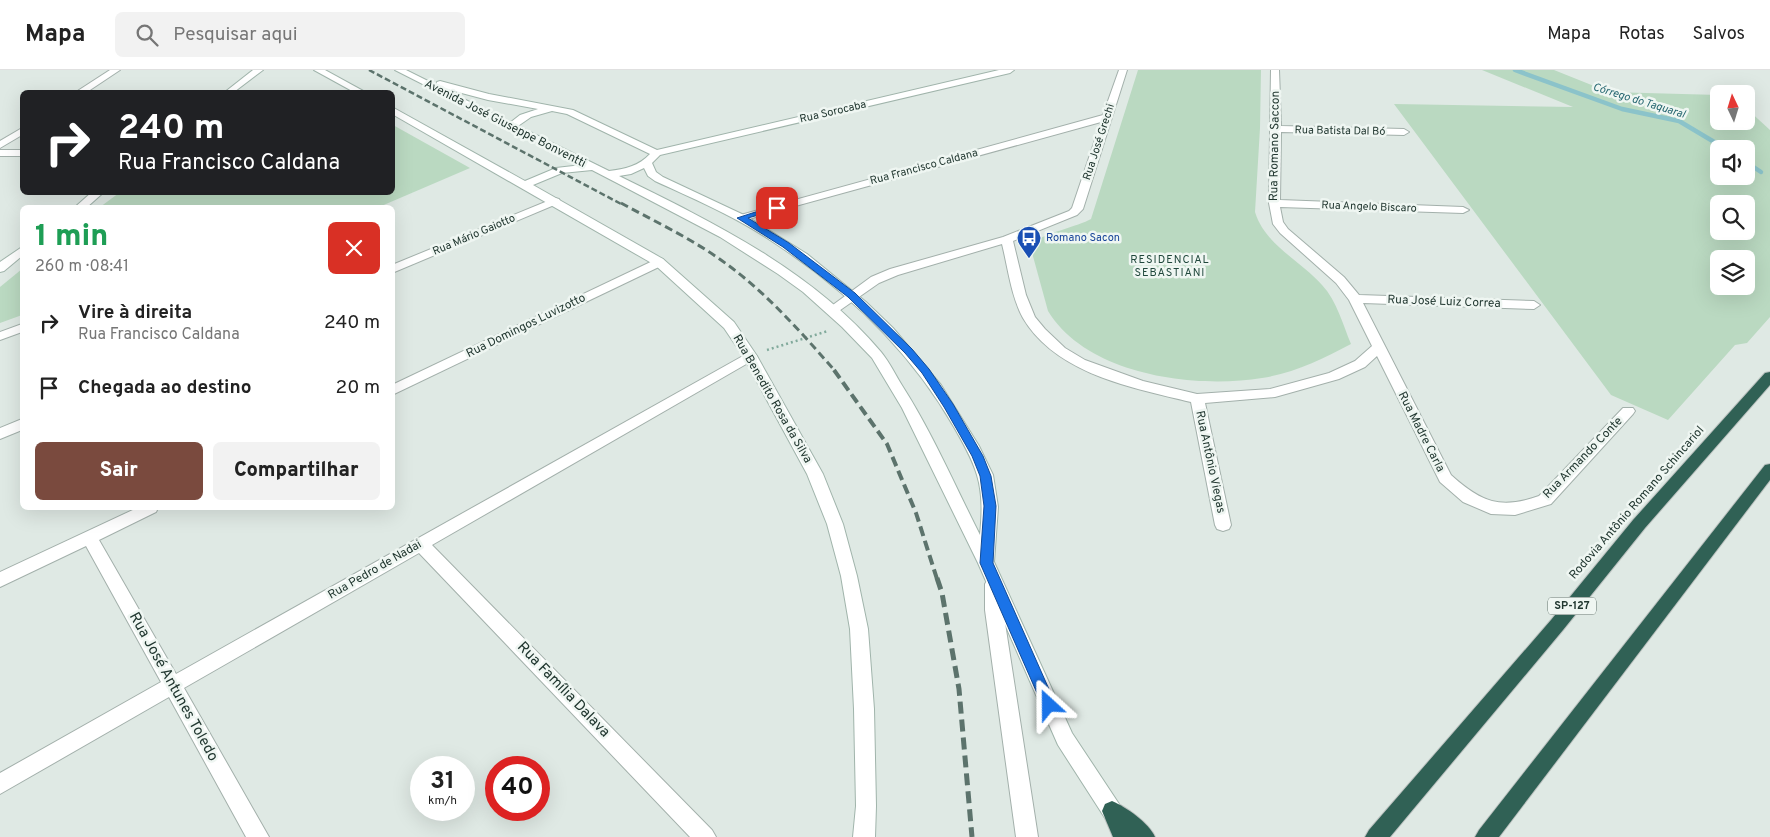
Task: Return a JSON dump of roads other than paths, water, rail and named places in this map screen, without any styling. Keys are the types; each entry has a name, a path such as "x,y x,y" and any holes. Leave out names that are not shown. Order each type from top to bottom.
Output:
{"highway":[{"name":"Rodovia Antônio Romano Schincariol","path":"1375,836 1557,625 1639,524 1770,376"},
{"path":"1486,837 1770,469"},
{"path":"1112,811 1124,837"},
{"path":"1112,811 1144,837"}],"street":[{"path":"84,90 116,70"},
{"path":"232,90 259,70"},
{"path":"318,70 356,90"},
{"name":"Rua Sorocaba","path":"656,153 1010,70"},
{"name":"Rua José Grechi","path":"1007,239 1073,214 1077,209 1123,70"},
{"name":"Rua Romano Saccon","path":"1275,70 1274,203 1278,222 1284,231 1328,268 1355,299 1378,347"},
{"name":"Avenida José Giuseppe Bonventti","path":"403,72 488,97 580,116 656,153"},
{"name":"Avenida José Giuseppe Bonventti","path":"403,72 606,174 760,256 807,289 847,324 877,356 909,408 986,563 1065,740 1112,811"},
{"path":"512,127 528,115 557,110"},
{"name":"Rua Benedito Rosa da Silva","path":"395,112 526,184 660,262 729,325 750,356 815,474 835,524 849,576 859,628 864,718 866,806 864,837"},
{"name":"Rua Francisco Caldana","path":"741,218 1107,117"},
{"name":"Rua Batista Dal Bó","path":"1276,129 1404,132"},
{"path":"0,146 20,132"},
{"path":"0,153 20,153"},
{"path":"606,174 627,172 647,164 656,153"},
{"path":"560,170 567,162 566,155"},
{"name":"Avenida José Giuseppe Bonventti","path":"647,164 652,174 659,180 741,218 786,245 852,295 908,351 925,371 949,406 978,456 986,476 990,506 986,563"},
{"path":"526,184 560,170 592,168"},
{"path":"83,205 95,195"},
{"name":"Rua Mário Gaiotto","path":"395,269 554,201"},
{"name":"Rua Angelo Biscaro","path":"1274,203 1463,210"},
{"path":"832,310 875,280 894,272 1007,239 1020,295 1028,318 1060,351 1080,364 1104,374 1197,399 1270,394 1301,386 1360,364 1378,347"},
{"path":"0,268 20,253"},
{"name":"Rua Domingos Luvizotto","path":"395,390 660,262"},
{"name":"Rua José Luiz Correa","path":"1355,299 1534,305"},
{"path":"0,336 20,329"},
{"name":"Rua Madre Carla","path":"1378,347 1445,478 1460,493 1478,505"},
{"name":"Rua Pedro de Nadai","path":"0,784 750,356"},
{"name":"Rua Antônio Viegas","path":"1197,399 1223,525"},
{"name":"Rua Armando Conte","path":"1478,505 1506,510 1530,506 1545,500 1628,411"},
{"path":"0,434 20,425"},
{"path":"0,580 146,510"},
{"name":"Rua José Antunes Toledo","path":"89,537 258,837"},
{"name":"Rua Família Dalava","path":"421,544 705,837"},
{"path":"994,584 994,610 1028,837"}],"waterway":[{"name":"Córrego do Taquaral","path":"1515,70 1622,109 1679,121 1711,140"},
{"name":"Córrego do Taquaral","path":"1755,168 1761,172"}],"railway":[{"path":"369,70 623,205"},
{"path":"621,203 697,244 737,272 781,312 835,371"},
{"path":"834,370 887,444 916,513 937,579"},
{"path":"937,578 942,593 959,689 972,837"}],"place":[{"name":"Romano Sacon","path":"1029,259"}],"district":[{"name":"RESIDENCIAL SEBASTIANI","path":"1170,266"}]}
